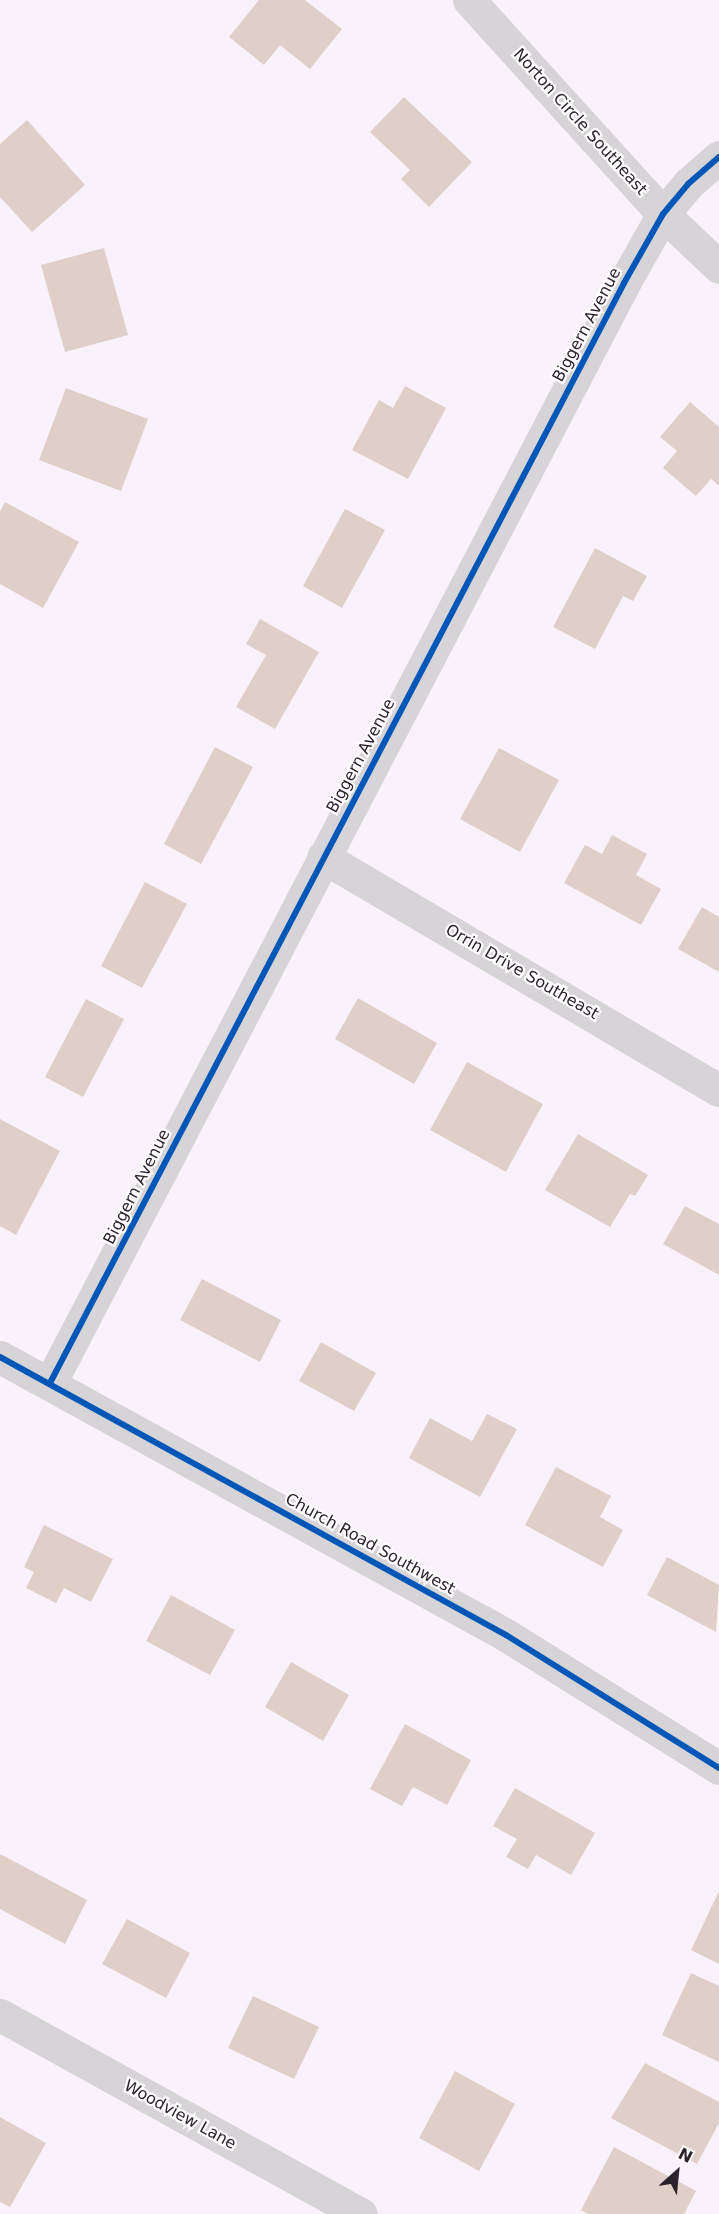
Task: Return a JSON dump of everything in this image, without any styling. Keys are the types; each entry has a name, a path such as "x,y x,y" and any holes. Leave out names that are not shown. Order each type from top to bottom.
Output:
{"street":[{"name":"Norton Circle Southeast","path":"469,0 663,214 719,267"},
{"name":"Biggern Avenue","path":"50,1383 323,857 663,214 688,184 719,157"},
{"name":"Orrin Drive Southeast","path":"323,857 719,1090"},
{"name":"Church Road Southwest","path":"0,1357 506,1635 719,1768"},
{"name":"Woodview Lane","path":"0,2015 361,2214"}],"building":[{"path":"259,0 305,0 342,29 310,69 280,45 264,65 229,37"},
{"path":"404,97 472,162 429,207 401,179 410,170 370,132"},
{"path":"27,120 85,185 32,232 0,197 0,144"},
{"path":"104,248 128,335 65,352 41,265"},
{"path":"405,386 446,408 408,479 352,450 379,400 393,408"},
{"path":"66,388 148,419 121,491 39,460"},
{"path":"690,402 719,427 719,486 711,479 696,496 663,468 677,451 660,437"},
{"path":"5,502 79,542 43,608 0,584 0,511"},
{"path":"345,509 385,530 342,608 303,586"},
{"path":"595,548 647,576 633,601 623,596 595,649 553,627"},
{"path":"260,619 319,652 275,729 236,707 266,655 246,644"},
{"path":"215,747 253,767 201,864 164,844"},
{"path":"499,748 559,780 520,852 460,819"},
{"path":"612,835 647,854 636,875 661,889 641,925 564,883 585,845 602,854"},
{"path":"145,882 187,904 142,988 101,966"},
{"path":"702,907 719,917 719,972 678,949"},
{"path":"358,998 437,1043 414,1084 335,1039"},
{"path":"86,999 124,1019 83,1097 45,1077"},
{"path":"467,1062 543,1104 506,1172 430,1130"},
{"path":"0,1119 60,1151 16,1235 0,1226"},
{"path":"578,1134 648,1175 635,1196 630,1194 610,1227 545,1190"},
{"path":"685,1206 719,1224 719,1275 663,1244"},
{"path":"202,1279 281,1320 260,1362 180,1320"},
{"path":"321,1342 376,1373 354,1411 299,1381"},
{"path":"487,1414 517,1429 480,1497 409,1458 430,1418 472,1441"},
{"path":"556,1467 611,1496 600,1517 623,1530 603,1567 525,1525"},
{"path":"44,1525 113,1559 91,1602 64,1588 56,1603 26,1588 34,1572 24,1567"},
{"path":"667,1557 719,1585 716,1632 647,1595"},
{"path":"171,1595 235,1630 210,1675 146,1641"},
{"path":"291,1662 349,1695 323,1741 265,1707"},
{"path":"405,1724 471,1760 447,1805 413,1787 402,1806 370,1789"},
{"path":"515,1788 595,1833 571,1875 536,1855 528,1869 506,1857 517,1839 493,1826"},
{"path":"0,1854 87,1900 65,1944 0,1909"},
{"path":"719,1891 719,1964 691,1950"},
{"path":"127,1919 190,1953 166,1998 102,1964"},
{"path":"691,1973 719,1986 719,2062 662,2035"},
{"path":"253,1996 319,2027 294,2079 228,2048"},
{"path":"645,2063 719,2102 719,2123 697,2164 611,2118"},
{"path":"455,2071 515,2104 479,2171 419,2138"},
{"path":"0,2117 46,2143 10,2207 0,2202"},
{"path":"614,2147 696,2191 684,2214 588,2214 581,2210"}],"cycle path":[{"path":"50,1383 624,283 663,214 688,184 719,157"},
{"path":"0,1357 506,1635 719,1768"}]}
